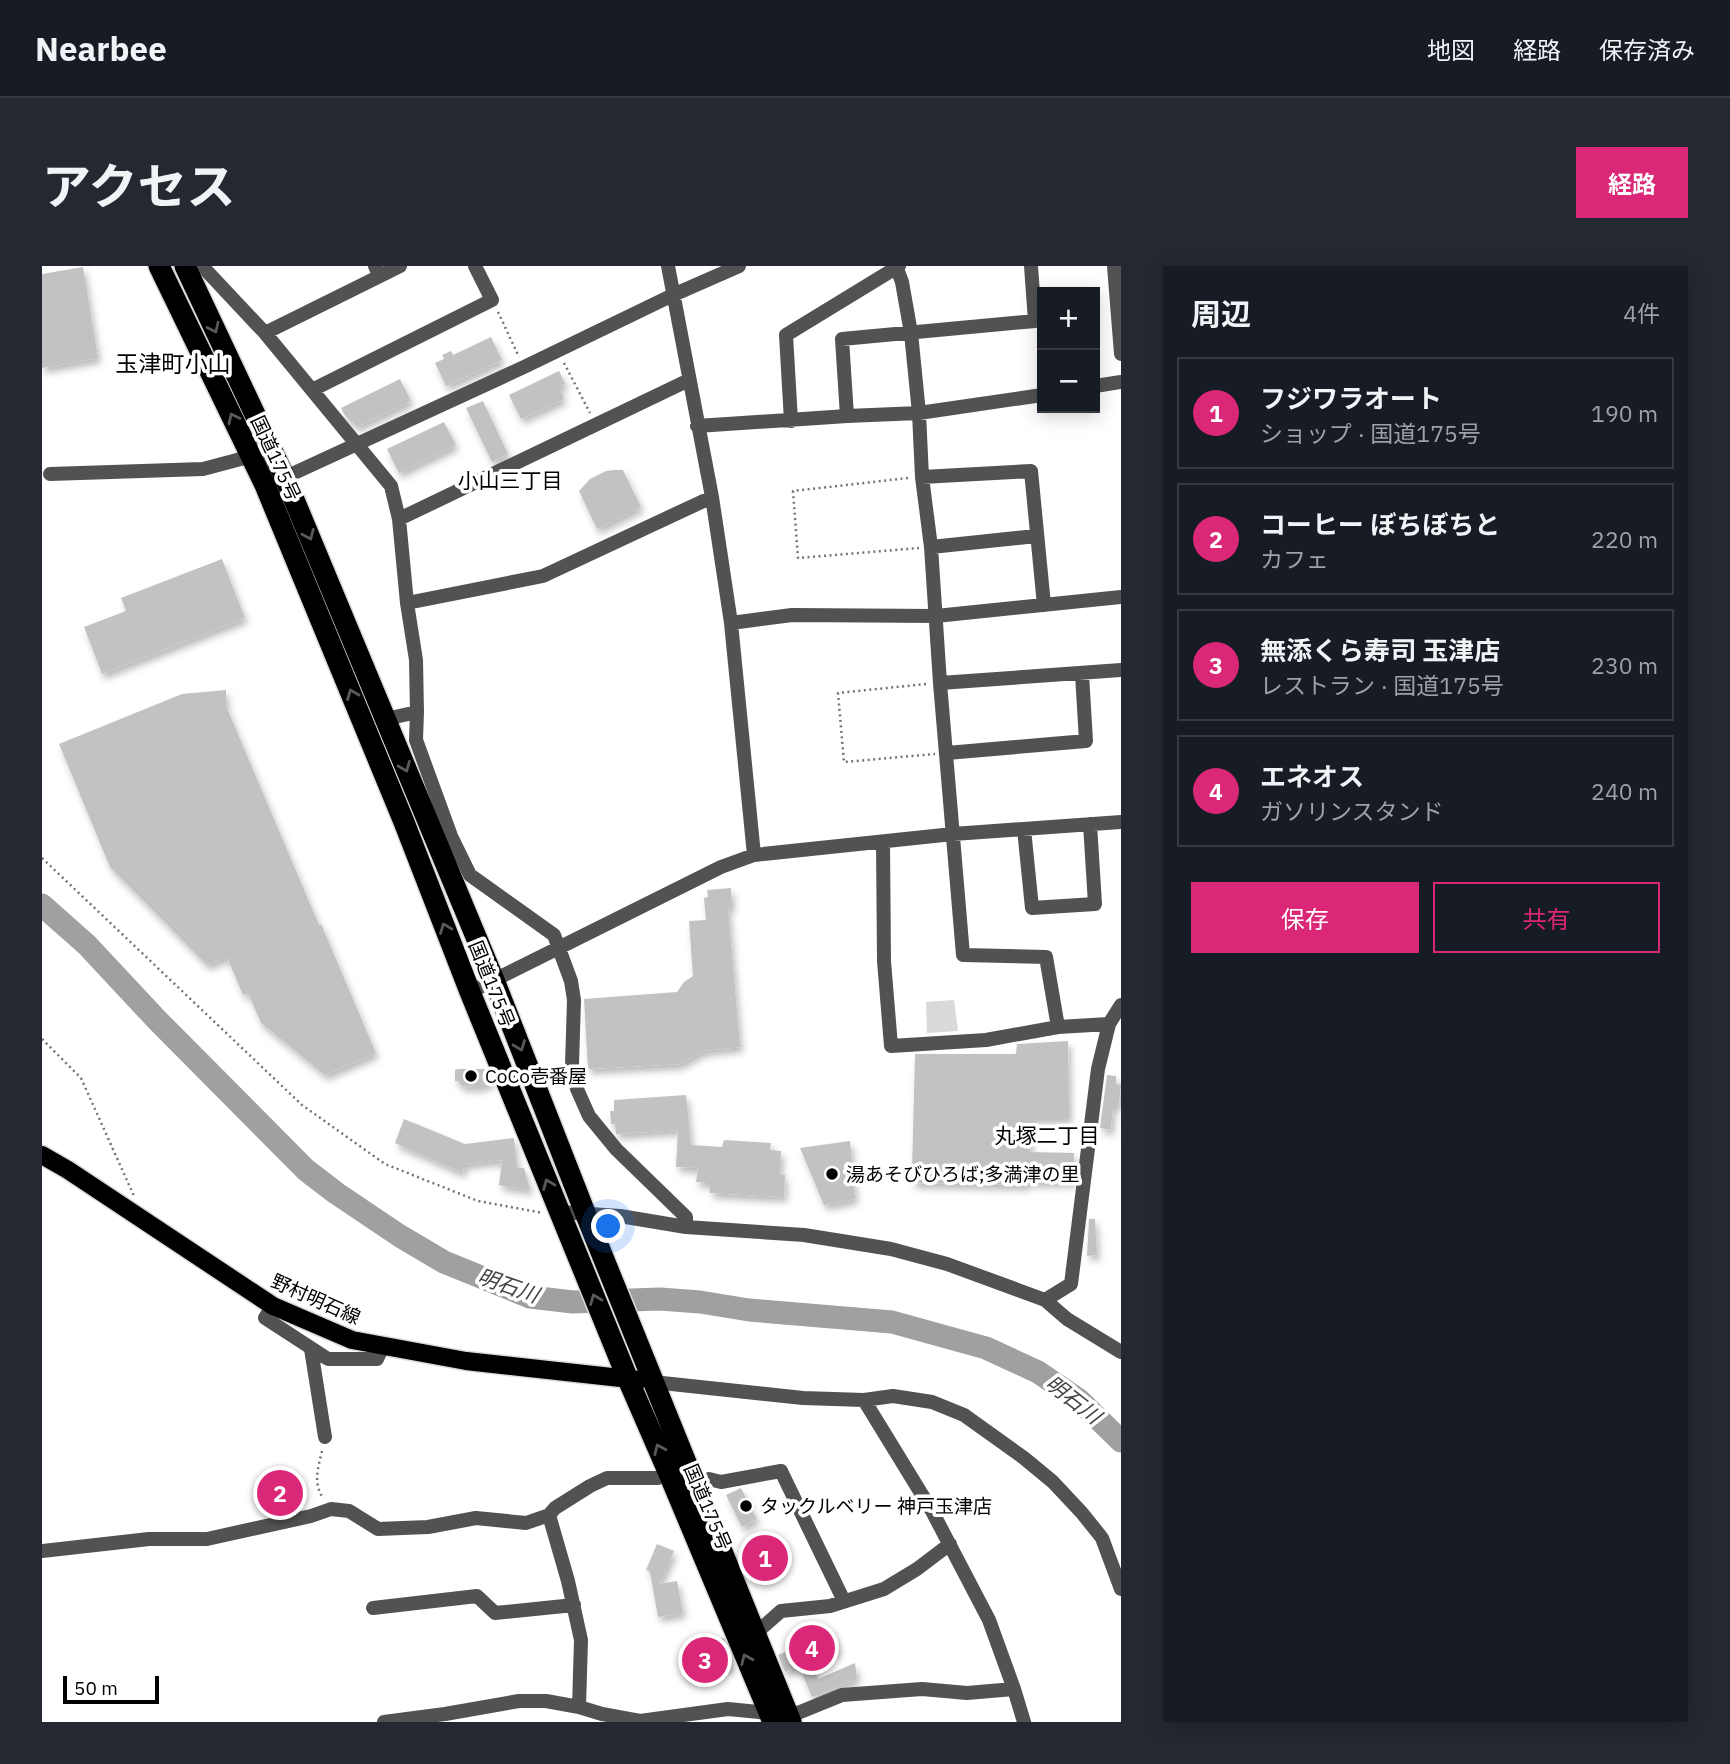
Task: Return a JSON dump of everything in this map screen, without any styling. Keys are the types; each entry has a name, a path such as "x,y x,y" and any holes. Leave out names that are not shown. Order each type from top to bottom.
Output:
{"highway":[{"name":"国道175号","path":"159,266 265,485 627,1377 780,1718"},
{"name":"国道175号","path":"185,266 285,478 386,719 444,839 494,980 586,1215 756,1633 780,1718"}],"main road":[{"name":"野村明石線","path":"42,1155 273,1306 352,1340 466,1361 653,1382"}],"street":[{"path":"198,266 202,267 265,333 391,486 398,519 416,660 416,740 444,839 470,875 554,935 571,982 574,1000 572,1065 577,1089 589,1116 615,1149 686,1217 686,1227"},
{"path":"265,333 377,271 400,266"},
{"path":"312,390 492,300 475,266"},
{"path":"668,266 712,497 731,623 754,856"},
{"path":"265,485 739,266"},
{"path":"791,421 786,335 897,266 911,333 919,413 922,477 931,547 963,955 1046,957 1058,1027"},
{"path":"846,416 842,339 1035,321 1031,266"},
{"path":"1114,266 1121,354"},
{"path":"398,519 689,380"},
{"path":"1100,385 1121,382"},
{"path":"697,426 919,413 1037,396"},
{"path":"50,474 203,470 251,456"},
{"path":"922,477 1031,471 1044,605"},
{"path":"407,603 543,576 712,497"},
{"path":"931,547 1036,536"},
{"path":"731,623 792,615 936,616 1121,597"},
{"path":"940,683 1121,670"},
{"path":"947,753 1086,741 1082,674"},
{"path":"386,719 417,712"},
{"path":"470,992 720,867 754,856 953,834 1121,822"},
{"path":"1024,829 1032,908 1095,904 1090,824"},
{"path":"883,842 884,961 891,1046 986,1040 1058,1027 1109,1024"},
{"path":"1045,1300 1071,1283 1098,1069 1109,1024 1121,1005"},
{"path":"560,1212 621,1216 686,1227 804,1236 891,1250 947,1264 1045,1300 1067,1318 1121,1352"},
{"path":"273,1306 265,1318 328,1359 377,1359 383,1346"},
{"path":"311,1349 325,1437"},
{"path":"653,1382 803,1398 863,1400 893,1396 932,1402 964,1415 1053,1482 1102,1538 1121,1589"},
{"path":"863,1400 932,1511 989,1620 1024,1722"},
{"path":"709,1479 721,1482 781,1471 845,1601"},
{"path":"42,1551 149,1539 207,1539 311,1516 331,1509 349,1511 378,1529 428,1527 476,1518 527,1523 549,1515 555,1508 607,1478 658,1478"},
{"path":"549,1515 581,1640 579,1707"},
{"path":"756,1633 781,1611 830,1606 884,1589 950,1544"},
{"path":"373,1608 477,1596 495,1613 574,1605"},
{"path":"384,1722 519,1701 547,1701 579,1707 603,1718 640,1721 728,1709 780,1718 842,1695 922,1689 967,1693 1014,1689"}],"path":[{"path":"492,300 524,367"},
{"path":"558,351 596,424"},
{"path":"922,477 793,491 798,558 931,547"},
{"path":"940,683 838,693 844,762 947,753"},
{"path":"42,858 302,1105 385,1164 478,1201 542,1213 560,1212"},
{"path":"42,1039 81,1079 135,1198"},
{"path":"325,1437 316,1475 318,1490 331,1509"}],"shaded area":[{"path":"954,1000 958,1031 927,1033 926,1002"}],"building":[{"path":"83,267 98,358 42,368 42,274"},
{"path":"491,337 502,360 446,386 435,363 444,359 442,355 451,351 453,355"},
{"path":"559,371 565,384 559,387 564,399 521,419 509,395"},
{"path":"400,379 411,401 356,427 344,414 341,408"},
{"path":"483,401 508,454 492,462 466,408"},
{"path":"444,422 456,445 399,473 387,449"},
{"path":"614,470 623,470 641,507 597,529 579,491 590,479"},
{"path":"222,559 245,618 102,674 84,627 126,611 121,598"},
{"path":"226,690 226,706 376,1053 325,1075 261,1023 248,993 243,995 227,957 207,965 110,867 59,744 182,694"},
{"path":"731,888 732,907 728,907 740,1047 703,1051 680,1064 588,1069 584,999 677,992 684,982 693,976 689,921 706,920 704,898 708,897 707,890"},
{"path":"1068,1041 1069,1118 1031,1118 1030,1152 1074,1153 1073,1182 1027,1182 1027,1185 913,1183 915,1054 1016,1054 1017,1044"},
{"path":"487,1069 493,1082 480,1087 462,1086 455,1081 455,1070"},
{"path":"1107,1075 1116,1076 1116,1084 1121,1085 1119,1104 1113,1106 1111,1130 1100,1128"},
{"path":"686,1095 691,1145 722,1147 724,1140 771,1143 770,1150 781,1151 780,1175 785,1175 784,1197 710,1193 710,1183 696,1182 698,1168 676,1167 678,1130 616,1134 615,1124 611,1124 610,1111 614,1111 614,1100"},
{"path":"404,1119 465,1144 514,1138 517,1168 524,1168 530,1190 499,1185 502,1160 464,1164 463,1173 395,1143"},
{"name":"湯あそびひろば;多満津の里","path":"850,1141 855,1199 824,1205 800,1148"},
{"path":"1089,1219 1095,1219 1097,1255 1087,1256"},
{"path":"741,1488 757,1519 742,1527 726,1495"},
{"path":"657,1544 674,1551 659,1584 677,1581 683,1613 658,1617 650,1572 646,1570"},
{"path":"830,1633 838,1649 810,1661 818,1679 855,1663 857,1679 812,1697 799,1666 785,1672 778,1655"},
{"path":"724,1638 732,1667 687,1675 681,1646"}],"waterway":[{"name":"明石川","path":"42,905 87,945 158,1021 306,1170 400,1236 444,1262 530,1297 573,1302 660,1299 749,1310 892,1322 986,1348 1038,1372 1079,1400 1121,1441"}],"place":[{"name":"CoCo壱番屋","path":"471,1076"},
{"name":"湯あそびひろば;多満津の里","path":"832,1174"},
{"name":"コーヒー ぼちぼちと","path":"280,1493"},
{"name":"タックルベリー 神戸玉津店","path":"746,1506"},
{"name":"フジワラオート","path":"765,1558"},
{"name":"エネオス","path":"812,1648"},
{"name":"無添くら寿司 玉津店","path":"705,1660"}],"district":[{"name":"玉津町小山","path":"173,364"},
{"name":"小山三丁目","path":"510,481"},
{"name":"丸塚二丁目","path":"1047,1136"}]}
